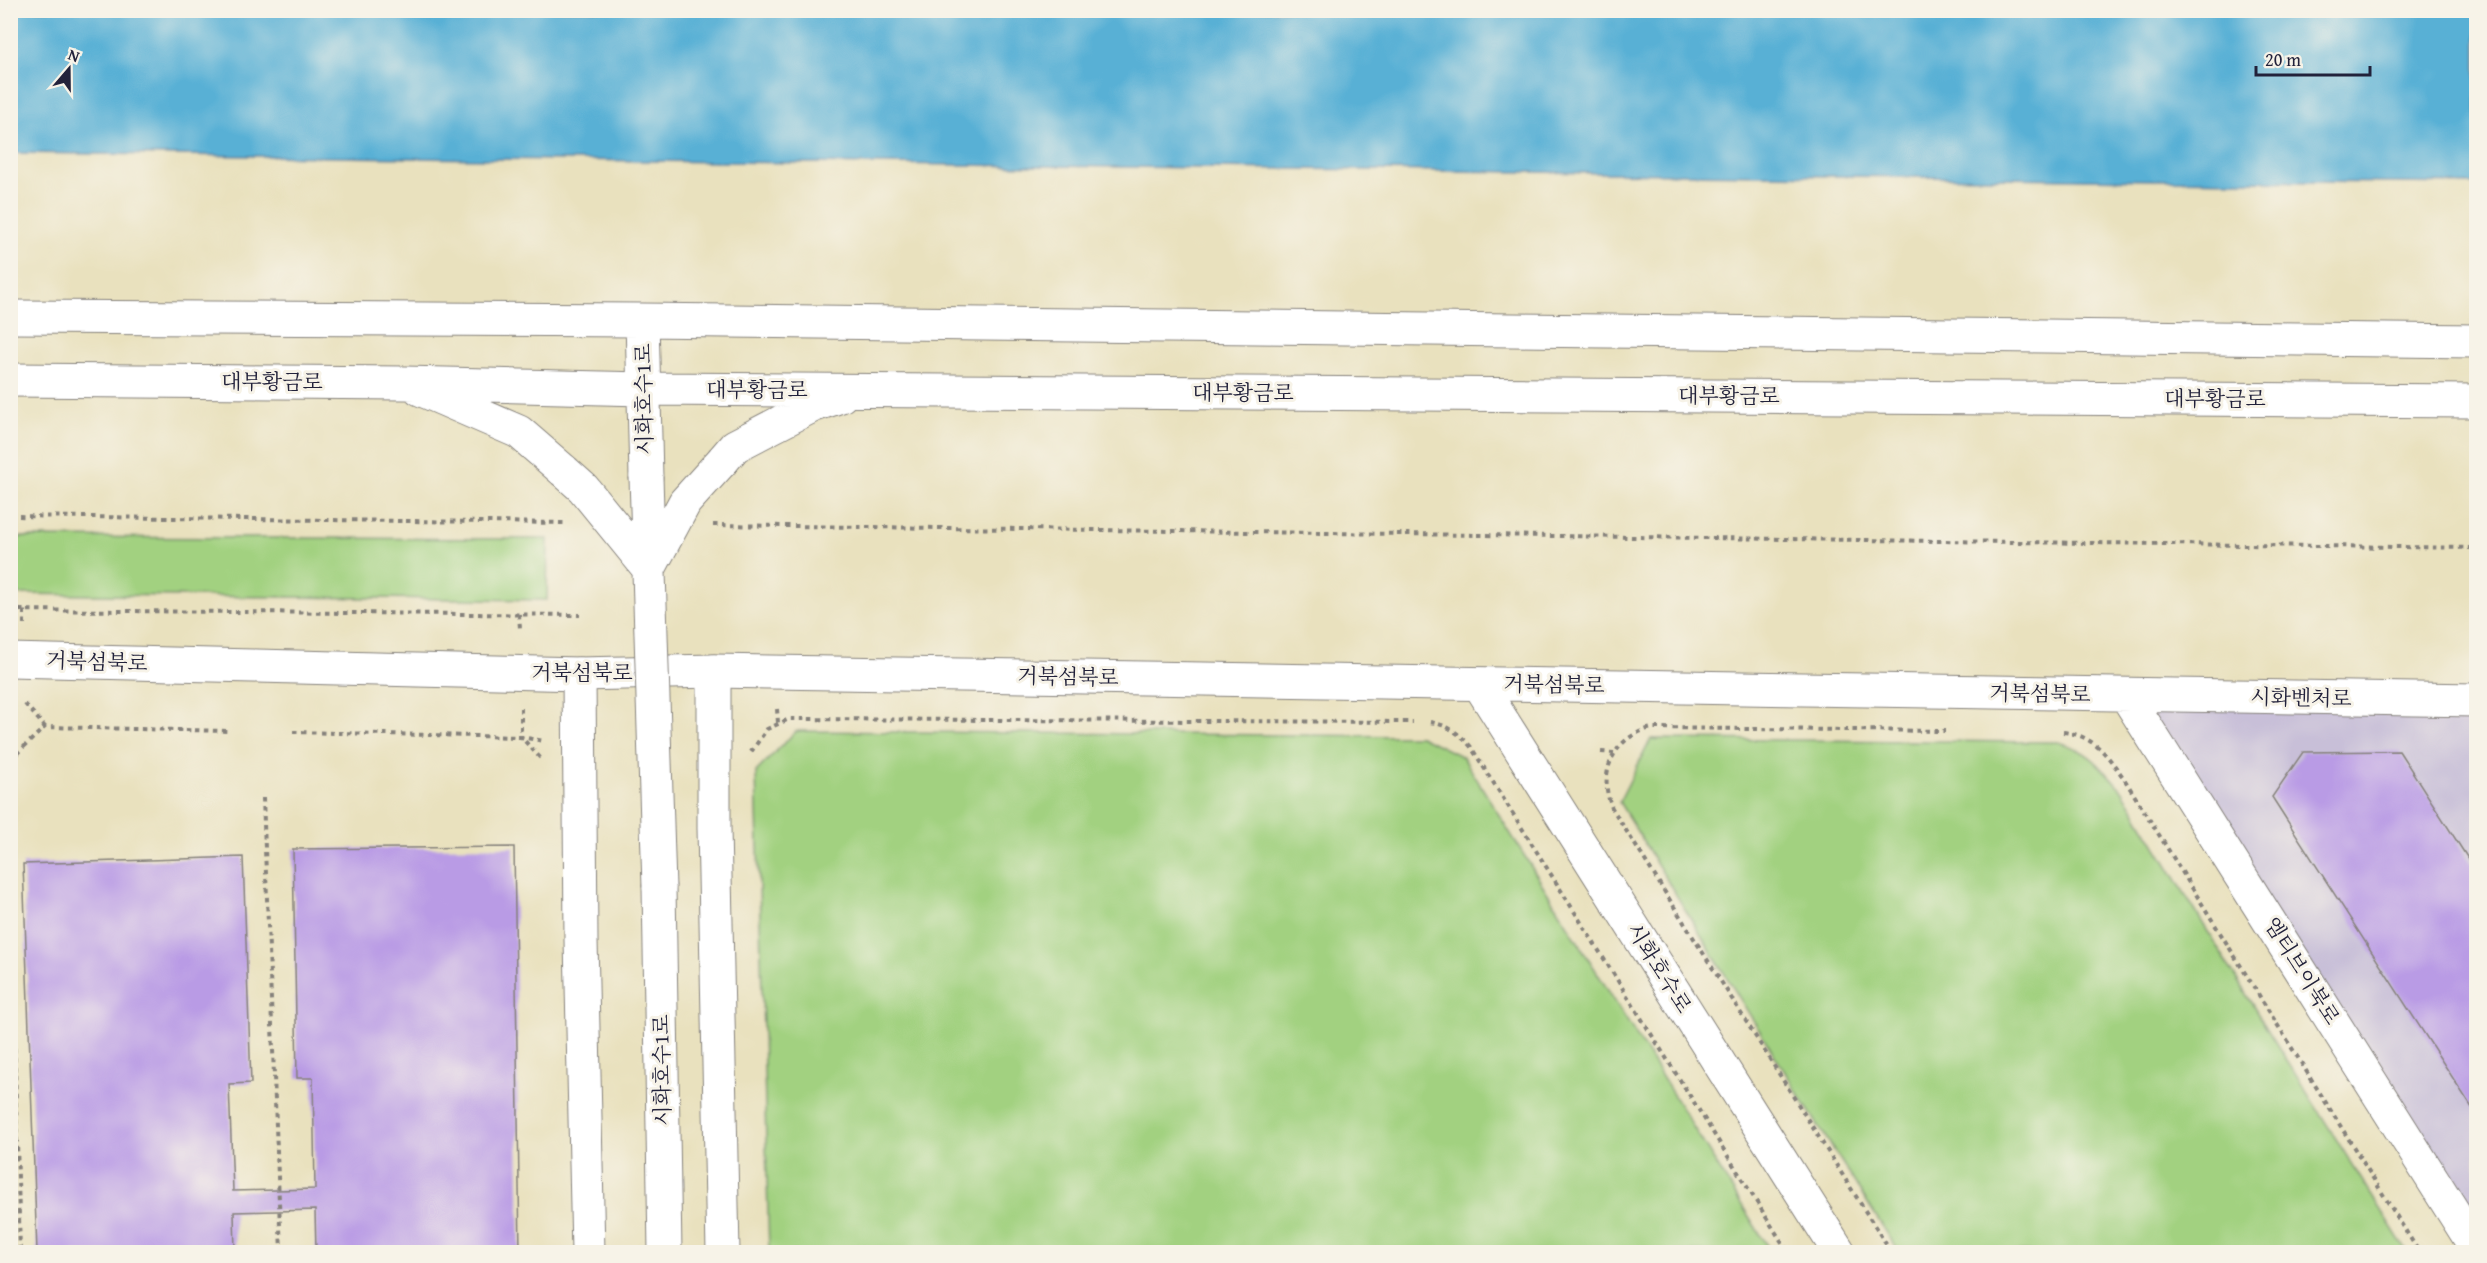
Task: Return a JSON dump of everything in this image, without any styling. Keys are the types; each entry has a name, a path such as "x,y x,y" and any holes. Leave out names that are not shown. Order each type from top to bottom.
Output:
{"main road":[{"path":"10,317 642,320 2476,341"},
{"name":"시화호수1로","path":"642,320 659,887 665,1252"},
{"name":"대부황금로","path":"10,380 405,382 643,389 2476,401"},
{"path":"405,382 519,432 583,488 649,569 685,502 735,446 812,406 859,390"},
{"name":"거북섬북로","path":"10,660 579,674 714,670 2126,695"},
{"path":"714,670 714,828 723,1252"},
{"path":"579,674 581,940 588,1252"},
{"name":"시화호수로","path":"1479,684 1839,1252"},
{"name":"시화벤처로","path":"2126,695 2476,700"},
{"name":"엠티브이북로","path":"2126,695 2476,1248"}],"path":[{"path":"10,516 573,523"},
{"path":"705,525 2476,548"},
{"path":"10,609 580,615"},
{"path":"24,610 24,624"},
{"path":"519,614 520,629"},
{"path":"25,704 45,727"},
{"path":"777,705 778,723"},
{"path":"521,706 521,737 545,763"},
{"path":"749,754 767,729 789,719 801,718 1432,722 1459,732 1474,752 1788,1252"},
{"path":"10,760 45,727 228,731"},
{"path":"1891,1252 1611,808 1606,783 1614,753 1624,741 1636,731 1652,728 1948,730"},
{"path":"2054,731 2082,736 2094,742 2127,783 2419,1252"},
{"path":"293,732 521,737"},
{"path":"1601,752 1614,753"},
{"path":"2127,783 2133,783"},
{"path":"263,798 280,1252"},
{"path":"10,886 20,1252"}],"shaded area":[{"path":"2126,695 2476,700 2476,1248"}],"green space":[{"path":"11,537 548,539 547,600 11,594"},
{"path":"796,731 1420,736 1463,757 1771,1252 769,1252 756,772"},
{"path":"1651,739 2058,742 2087,755 2122,790 2267,1029 2407,1252 1899,1252 1807,1108 1619,802"}],"water":[{"path":"11,10 2476,11 2476,184 11,153"}],"building":[{"path":"2399,751 2476,871 2476,1114 2272,797 2303,752"},
{"path":"514,847 520,1252 316,1252 315,1210 234,1212 235,1252 37,1252 23,864 243,857 251,1083 229,1084 233,1191 315,1189 313,1078 297,1078 293,849"}]}
